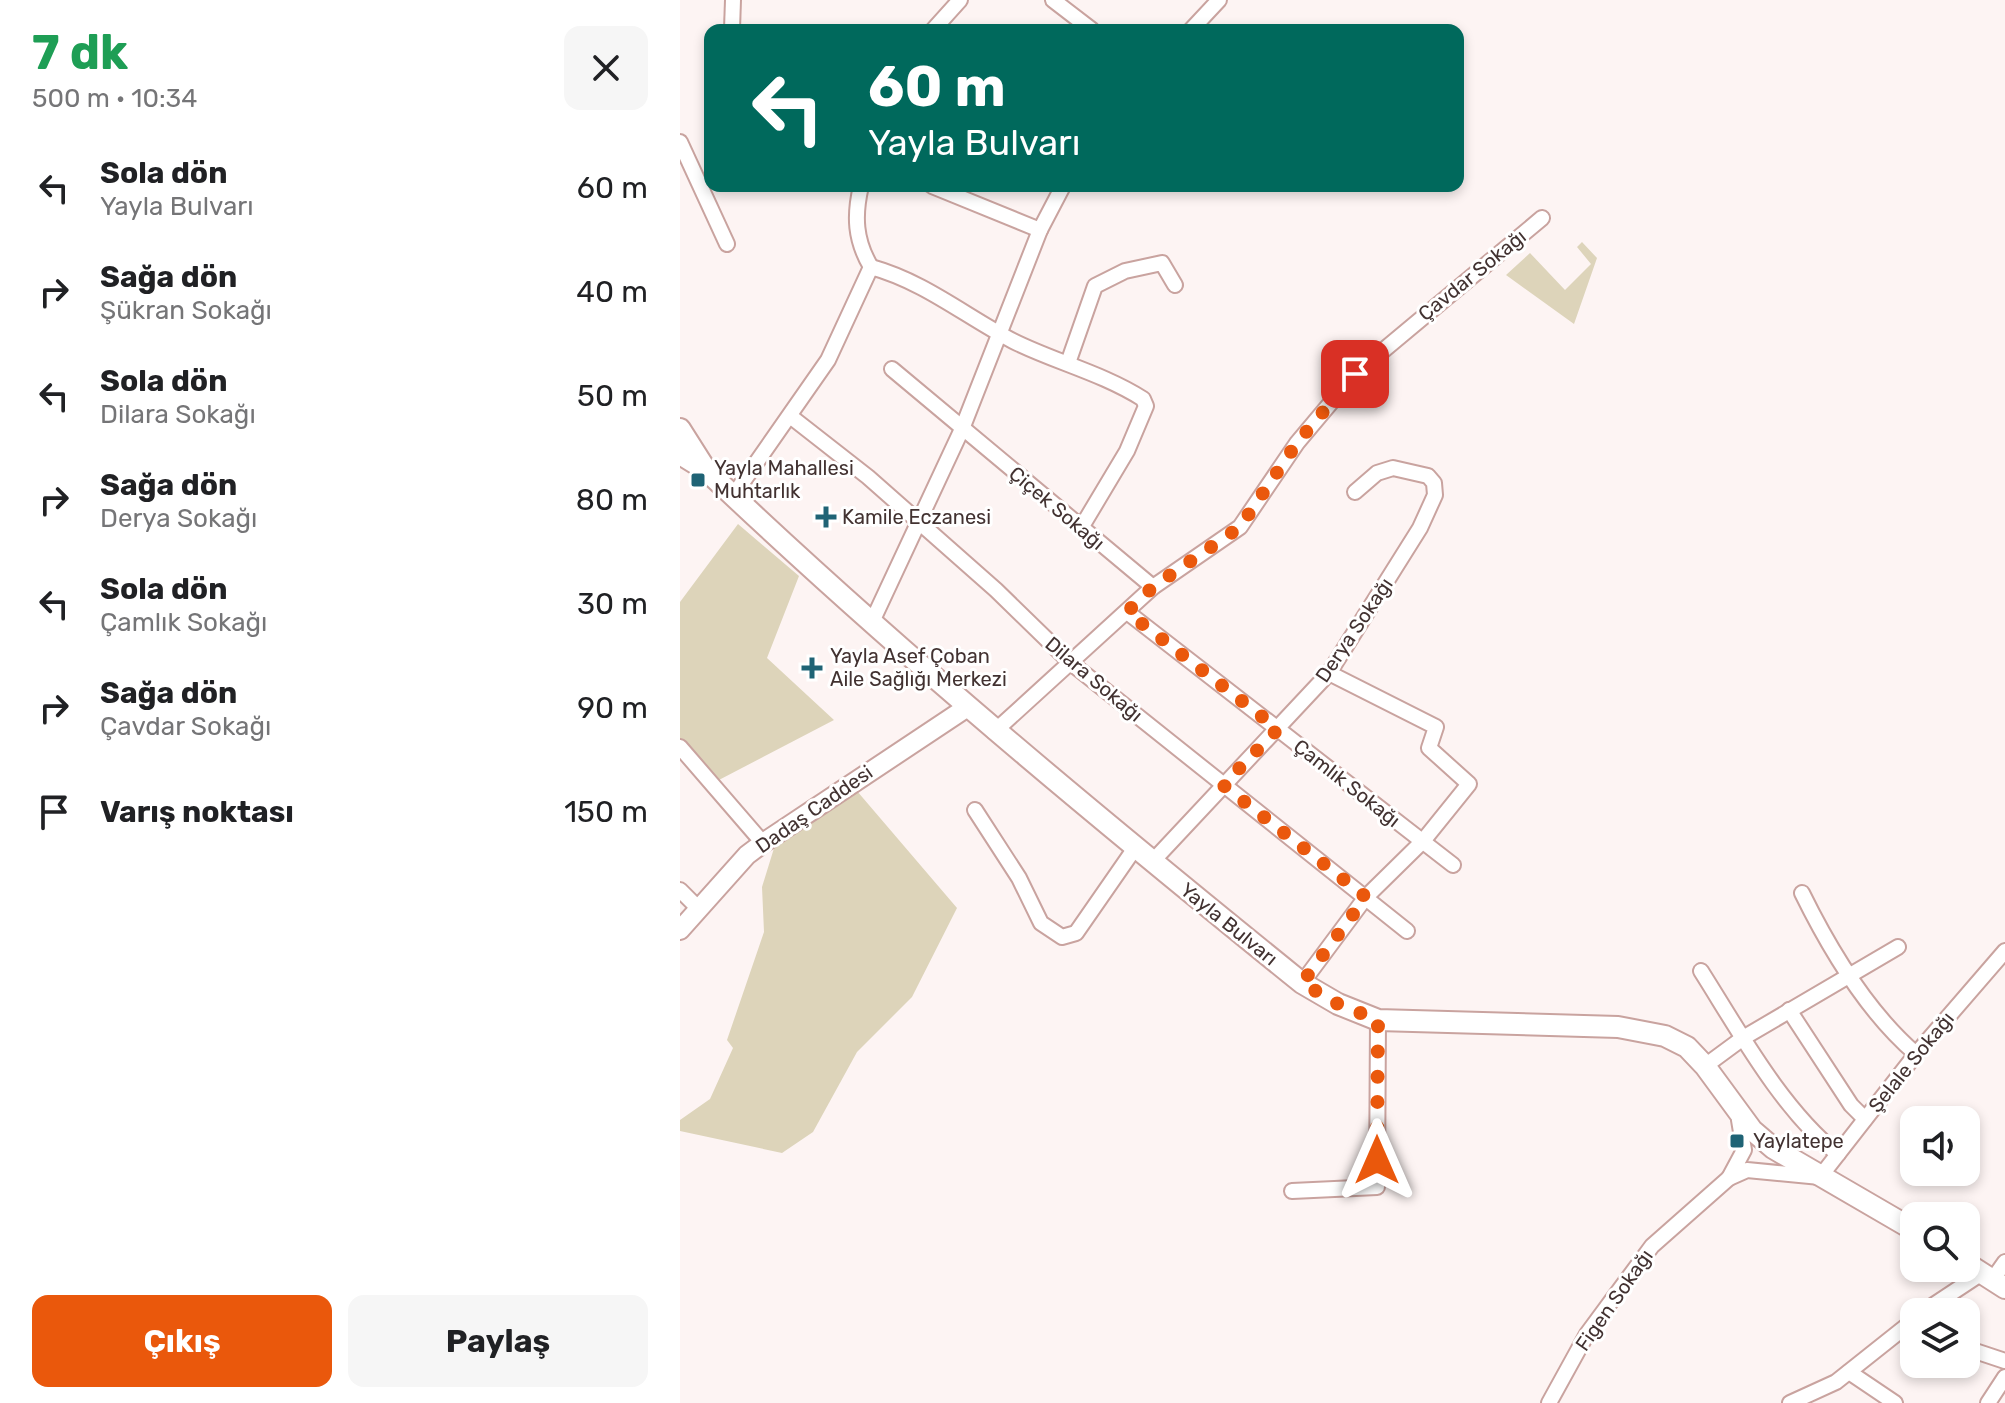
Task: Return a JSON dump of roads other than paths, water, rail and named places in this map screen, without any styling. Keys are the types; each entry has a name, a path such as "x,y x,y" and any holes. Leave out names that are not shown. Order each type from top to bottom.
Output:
{"main road":[{"name":"Yayla Bulvarı","path":"680,429 706,470"},
{"name":"Yayla Bulvarı","path":"680,454 706,470 871,624 994,732 1302,983 1338,1004 1378,1020 1643,1029 1687,1047 1705,1066 1752,1130 1773,1148 1900,1222"}],"street":[{"path":"732,24 733,0"},
{"path":"938,24 960,0"},
{"path":"1053,0 1084,24"},
{"path":"1197,24 1219,0"},
{"path":"680,142 727,244"},
{"path":"733,496 828,360 871,267 857,233 856,208 860,192"},
{"path":"947,192 1040,230"},
{"path":"871,624 962,429 1040,230 1060,192"},
{"name":"Çavdar Sokağı","path":"994,732 1153,587 1240,527 1297,443 1355,374 1542,218"},
{"path":"1068,363 1095,286 1125,271 1162,263 1175,285"},
{"path":"871,267 905,276 1001,333 1143,399 1146,406 1127,451 1081,528"},
{"name":"Çiçek Sokağı","path":"892,369 1153,587"},
{"name":"Dilara Sokağı","path":"790,416 920,523 1071,663 1407,931"},
{"name":"Derya Sokağı","path":"1152,862 1329,673 1420,528 1435,495 1434,483 1428,476 1393,468 1377,473 1355,492"},
{"name":"Çamlık Sokağı","path":"1127,612 1453,865"},
{"path":"1302,983 1366,897 1423,841 1469,784 1429,748 1436,727 1329,673"},
{"name":"Dadaş Caddesi","path":"680,930 763,843 966,708"},
{"path":"680,747 763,843"},
{"path":"975,810 1019,878 1041,923 1062,937 1076,933 1135,848"},
{"path":"680,890 699,909"},
{"path":"1802,893 1849,974 1887,1026 1916,1054"},
{"path":"1705,1066 1743,1038 1898,947"},
{"name":"Şelale Sokağı","path":"1820,1177 1916,1054 2005,951"},
{"path":"1701,971 1743,1038 1802,1119 1838,1154"},
{"path":"1789,1010 1851,1105 1865,1119"},
{"path":"1292,1191 1377,1187 1378,1020"},
{"path":"1729,1178 1740,1164 1744,1140 1730,1100"},
{"path":"1729,1178 1747,1170 1820,1177"},
{"name":"Figen Sokağı","path":"1549,1403 1587,1334 1652,1246 1729,1178"},
{"path":"1947,1298 1990,1273"},
{"path":"1790,1403 1849,1372 1900,1331"},
{"path":"1980,1353 2005,1361"},
{"path":"1849,1372 1895,1403"},
{"path":"1988,1403 2005,1377"}],"place":[{"name":"Yayla Mahallesi Muhtarlık","path":"698,480"},
{"name":"Kamile Eczanesi","path":"826,517"},
{"name":"Yayla Asef Çoban Aile Sağlığı Merkezi","path":"812,668"},
{"name":"Yaylatepe","path":"1737,1141"}]}
